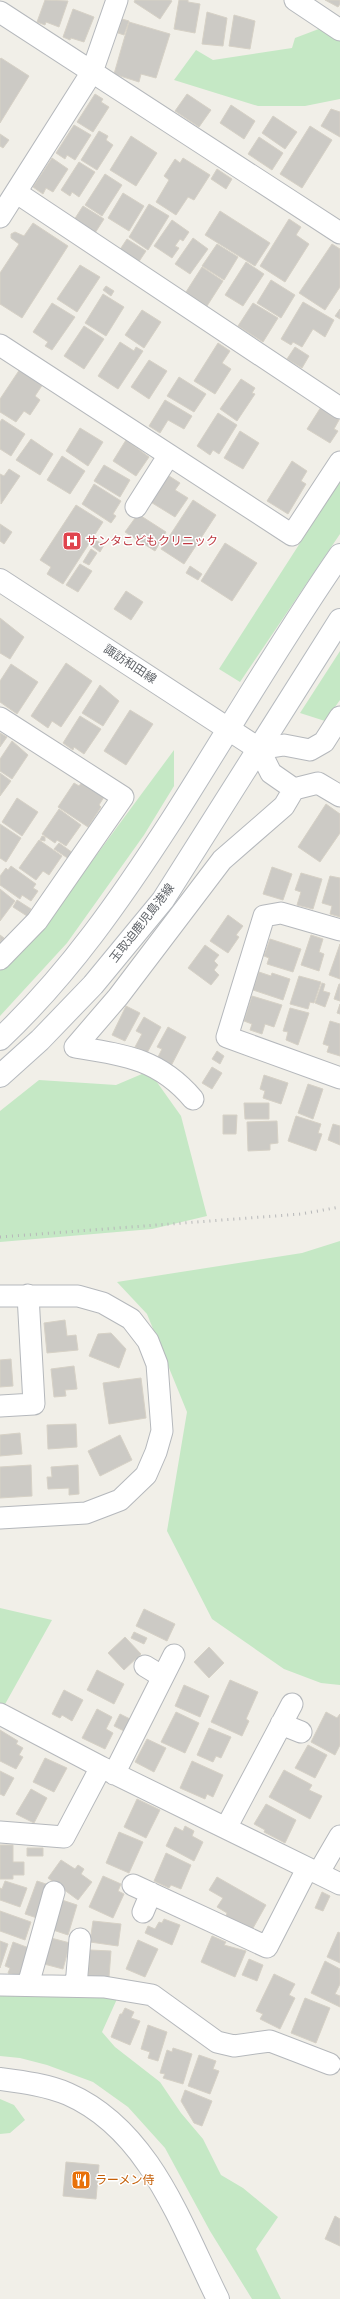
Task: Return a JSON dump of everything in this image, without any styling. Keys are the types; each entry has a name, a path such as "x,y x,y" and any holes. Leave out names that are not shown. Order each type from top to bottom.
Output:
{"main road":[{"path":"0,1039 21,1019 76,958 134,879 340,555"},
{"name":"諏訪和田線","path":"0,580 259,749"},
{"name":"玉取迫鹿児島港線","path":"0,1076 40,1040 93,985 163,900 340,620"},
{"path":"0,2079 34,2084 68,2094 92,2107 143,2154 170,2199 218,2299"}],"street":[{"path":"0,218 92,72 117,0"},
{"path":"295,0 340,30"},
{"path":"0,12 338,228"},
{"path":"17,193 340,408"},
{"path":"2,351 169,455 292,535 340,462"},
{"path":"136,507 169,455"},
{"path":"294,789 271,773 259,749 284,745 310,750 324,742 340,717"},
{"path":"0,718 123,797 37,921 0,959"},
{"path":"193,1099 178,1082 145,1062 75,1047 118,997 222,860 284,806 294,789 318,783 340,796"},
{"path":"340,930 281,912 264,916 227,1037 340,1078"},
{"path":"0,1406 34,1404 28,1295"},
{"path":"0,1296 78,1296 103,1303 131,1319 148,1341 157,1364 162,1431 156,1452 146,1475 120,1500 86,1513 0,1518"},
{"path":"0,1832 64,1837 108,1771 163,1677 174,1655"},
{"path":"145,1666 163,1677"},
{"path":"226,1828 292,1704"},
{"path":"0,1714 108,1771 340,1884"},
{"path":"281,1724 301,1732"},
{"path":"142,1897 267,1947 313,1870 340,1836"},
{"path":"28,1985 54,1892"},
{"path":"76,1986 80,1939"},
{"path":"0,1985 104,1987 152,1995 217,2042 234,2046 270,2041 337,2061"}],"green space":[{"path":"324,27 340,38 340,99 305,106 258,106 174,80 196,50 213,60 292,48 295,38"},
{"path":"340,481 340,534 240,682 219,669"},
{"path":"340,651 340,700 325,721 300,713"},
{"path":"174,750 174,786 144,835 67,943 0,1016 0,968 44,926"},
{"path":"149,1071 181,1116 207,1216 152,1229 0,1242 0,1111 39,1080 116,1085"},
{"path":"340,1241 340,1685 321,1683 284,1669 212,1619 167,1531 187,1412 147,1314 117,1282 302,1253"},
{"path":"0,1608 52,1620 4,1706 0,1704"},
{"path":"76,1991 117,1999 102,2032 115,2047 160,2082 181,2113 203,2139 221,2175 243,2188 278,2217 256,2249 281,2299 252,2299 210,2231 165,2148 128,2107 93,2082 47,2065 20,2058 0,2056 0,1992"},
{"path":"0,2099 14,2105 25,2120 10,2133 0,2134"}],"building":[{"path":"45,0 68,1 59,27 46,22 45,25 37,22"},
{"path":"135,0 172,1 160,19 134,2"},
{"path":"179,0 188,0 188,2 200,4 195,33 174,29"},
{"path":"325,0 340,0 340,4 338,7"},
{"path":"73,9 94,17 84,42 71,38 70,40 63,37"},
{"path":"207,12 227,18 223,46 202,44"},
{"path":"234,15 255,21 250,49 229,46"},
{"path":"122,19 129,21 124,35 118,33"},
{"path":"129,22 170,34 156,78 141,74 139,82 114,74"},
{"path":"1,58 29,76 0,123 0,59"},
{"path":"95,94 103,99 101,102 109,107 93,132 77,122"},
{"path":"187,94 211,110 199,127 175,111"},
{"path":"231,105 255,121 244,139 220,123"},
{"path":"331,109 340,112 340,137 321,126"},
{"path":"273,116 297,132 285,149 262,133"},
{"path":"74,125 91,135 75,160 67,155 65,159 56,153"},
{"path":"310,126 332,140 302,188 280,174"},
{"path":"99,131 108,136 106,140 113,145 97,170 81,160"},
{"path":"0,134 9,140 3,148 0,146"},
{"path":"131,136 157,153 136,186 110,170"},
{"path":"259,137 283,153 272,170 248,154"},
{"path":"52,158 68,169 53,192 46,188 43,194 33,187"},
{"path":"183,158 210,175 194,200 188,197 176,215 156,202 169,180 164,176 175,159 180,163"},
{"path":"79,162 95,172 79,197 72,192 70,196 61,190"},
{"path":"217,169 232,179 226,189 211,179"},
{"path":"105,174 122,185 102,216 85,205"},
{"path":"123,193 144,206 129,231 108,218"},
{"path":"149,204 169,216 148,250 129,237"},
{"path":"83,206 104,219 95,233 74,220"},
{"path":"220,211 270,243 255,266 205,235"},
{"path":"289,219 301,227 296,235 309,244 285,282 260,266"},
{"path":"172,220 189,232 183,241 180,239 175,246 179,248 172,258 154,246"},
{"path":"33,223 68,246 22,318 0,304 0,273 19,244 11,238 11,234 15,232 24,236"},
{"path":"193,238 208,249 190,274 175,264"},
{"path":"127,239 146,251 138,263 119,251"},
{"path":"217,244 238,257 224,280 202,266"},
{"path":"332,244 340,249 340,287 325,310 299,293"},
{"path":"246,262 264,274 243,306 225,295"},
{"path":"80,265 100,277 77,312 57,299"},
{"path":"202,267 223,281 207,306 186,292"},
{"path":"271,280 295,295 281,318 257,303"},
{"path":"106,286 114,291 111,296 103,290"},
{"path":"103,294 124,307 106,336 85,323"},
{"path":"303,302 334,320 325,337 313,329 302,347 293,342 291,345 281,339"},
{"path":"52,303 75,317 52,350 45,346 48,342 33,332"},
{"path":"253,303 278,318 263,342 238,326"},
{"path":"340,309 340,319 335,316"},
{"path":"142,310 161,322 144,348 125,335"},
{"path":"84,326 104,339 84,369 64,356"},
{"path":"120,342 134,351 136,347 143,351 118,389 98,376"},
{"path":"218,343 230,351 222,363 231,369 215,394 194,381"},
{"path":"295,347 309,356 302,368 287,359"},
{"path":"149,360 167,371 149,399 131,387"},
{"path":"20,369 43,384 35,396 40,400 30,415 24,411 16,422 0,412 0,399"},
{"path":"179,377 206,394 194,412 167,396"},
{"path":"241,379 255,388 252,393 255,394 237,421 220,409"},
{"path":"165,400 192,416 184,429 168,420 160,433 149,426"},
{"path":"321,407 339,420 334,429 338,431 330,443 307,429"},
{"path":"218,413 237,425 219,454 213,450 210,455 197,446"},
{"path":"2,419 25,434 11,456 0,449 0,422"},
{"path":"80,428 103,442 88,466 66,451"},
{"path":"240,431 259,443 243,469 224,458"},
{"path":"31,439 53,454 40,475 16,460"},
{"path":"126,440 149,457 136,476 113,461"},
{"path":"62,456 85,471 70,494 47,480"},
{"path":"292,461 307,471 301,481 306,484 288,514 267,501"},
{"path":"104,465 130,480 120,497 94,481"},
{"path":"9,469 20,476 1,504 0,474 4,476"},
{"path":"166,474 180,483 175,490 188,498 175,517 149,501"},
{"path":"94,484 121,501 113,514 116,516 111,523 82,504"},
{"path":"193,500 216,515 184,564 161,549"},
{"name":"サンタこどもクリニック","path":"76,505 103,522 63,584 47,574 51,567 40,560"},
{"path":"138,514 166,532 155,551 125,532"},
{"path":"0,524 12,532 4,544 0,541"},
{"path":"96,540 104,545 100,552 92,546"},
{"path":"225,543 257,563 232,601 201,581"},
{"path":"91,549 97,553 89,565 83,562"},
{"path":"80,564 92,571 78,592 66,585"},
{"path":"190,566 202,574 198,580 186,573"},
{"path":"126,591 143,602 131,620 114,609"},
{"path":"0,618 24,637 10,659 0,653"},
{"path":"66,663 92,681 61,727 52,721 48,728 31,716"},
{"path":"11,664 38,682 17,714 0,702 0,681"},
{"path":"100,685 119,701 103,726 82,713"},
{"path":"130,710 153,724 126,765 104,751"},
{"path":"80,716 101,729 84,754 74,747 73,750 63,743"},
{"path":"0,733 7,737 0,747"},
{"path":"12,741 28,755 12,779 0,771 0,759"},
{"path":"0,773 11,781 0,796"},
{"path":"82,782 104,797 99,805 101,807 88,827 58,807 74,783 79,786"},
{"path":"17,798 38,812 22,836 2,822"},
{"path":"326,804 340,814 340,833 320,862 298,847"},
{"path":"59,809 81,825 66,846 57,840 55,843 42,834"},
{"path":"0,824 21,838 6,862 0,858"},
{"path":"42,836 45,837 45,841 40,840"},
{"path":"39,840 62,856 49,875 43,871 36,880 19,868"},
{"path":"59,843 73,853 69,859 54,849"},
{"path":"11,866 36,884 33,888 38,891 31,901 22,895 20,899 0,885 0,876 6,868 8,870"},
{"path":"272,867 292,874 283,900 263,894"},
{"path":"301,873 322,879 313,909 297,905 301,892 295,890"},
{"path":"330,876 340,878 340,917 330,914 332,906 322,903"},
{"path":"0,889 15,901 0,921"},
{"path":"17,900 31,909 27,916 13,907"},
{"path":"228,915 243,926 236,935 239,937 228,953 210,941"},
{"path":"0,935 4,938 0,943"},
{"path":"311,935 323,939 319,952 324,954 319,971 301,965"},
{"path":"270,939 301,949 293,972 267,964 269,958 264,956"},
{"path":"340,944 340,979 329,975"},
{"path":"205,945 219,955 214,961 218,965 214,970 219,975 211,985 188,968"},
{"path":"259,972 271,976 272,973 290,979 283,1000 253,990"},
{"path":"299,976 321,982 314,1003 310,1002 308,1009 290,1004"},
{"path":"322,983 325,984 323,991 330,993 325,1007 315,1003"},
{"path":"340,984 340,1001 334,999"},
{"path":"252,996 282,1005 274,1027 265,1024 262,1034 250,1030 252,1024 244,1021"},
{"path":"340,1004 340,1014 337,1013"},
{"path":"126,1006 140,1013 125,1041 112,1035"},
{"path":"290,1008 309,1013 298,1045 286,1040 288,1032 283,1031"},
{"path":"144,1017 161,1027 147,1053 135,1047 142,1034 136,1031"},
{"path":"330,1021 340,1024 340,1056 327,1052 329,1046 323,1044"},
{"path":"168,1027 186,1037 171,1066 157,1059 162,1049 157,1047"},
{"path":"217,1051 224,1056 220,1064 212,1059"},
{"path":"212,1067 222,1073 212,1089 202,1083"},
{"path":"264,1075 288,1083 281,1104 263,1098 265,1091 260,1089"},
{"path":"308,1084 323,1089 313,1119 298,1113"},
{"path":"244,1103 269,1103 269,1119 245,1119"},
{"path":"223,1115 237,1115 236,1134 223,1134"},
{"path":"296,1116 321,1124 318,1133 322,1134 316,1151 288,1141"},
{"path":"277,1121 278,1143 270,1144 270,1150 248,1151 247,1122"},
{"path":"333,1124 340,1126 340,1145 328,1140"},
{"path":"65,1320 67,1336 76,1335 78,1350 47,1353 44,1323"},
{"path":"111,1333 126,1349 119,1368 89,1356 98,1334"},
{"path":"11,1359 13,1386 0,1387 0,1360"},
{"path":"74,1366 77,1389 65,1390 66,1396 54,1397 51,1369"},
{"path":"141,1378 146,1418 109,1424 103,1383"},
{"path":"76,1424 77,1447 48,1449 47,1425"},
{"path":"20,1433 22,1454 0,1456 0,1435"},
{"path":"120,1435 132,1460 100,1476 88,1451"},
{"path":"31,1465 32,1496 0,1498 0,1467"},
{"path":"78,1465 79,1494 69,1495 69,1488 48,1489 47,1477 52,1477 51,1467"},
{"path":"144,1609 175,1624 167,1641 136,1626"},
{"path":"134,1632 147,1638 144,1644 131,1638"},
{"path":"125,1637 141,1654 124,1670 108,1653"},
{"path":"209,1647 224,1663 209,1678 194,1662"},
{"path":"97,1670 124,1684 114,1704 87,1690"},
{"path":"230,1680 258,1692 246,1719 249,1721 242,1736 211,1722"},
{"path":"184,1685 209,1696 200,1717 175,1706"},
{"path":"64,1690 83,1700 72,1721 62,1715 60,1718 52,1714"},
{"path":"97,1709 112,1717 106,1729 113,1733 105,1749 82,1738"},
{"path":"176,1712 199,1723 185,1753 161,1742"},
{"path":"326,1712 337,1718 340,1714 340,1745 335,1755 311,1742"},
{"path":"120,1714 130,1719 124,1731 114,1726"},
{"path":"209,1728 231,1737 221,1758 216,1756 213,1762 197,1755"},
{"path":"0,1730 18,1741 16,1744 23,1748 19,1755 23,1757 16,1769 0,1761"},
{"path":"147,1739 166,1748 154,1772 135,1762"},
{"path":"308,1745 327,1755 315,1778 295,1768"},
{"path":"45,1758 67,1768 54,1792 33,1782"},
{"path":"192,1761 223,1775 213,1797 207,1794 205,1799 180,1788"},
{"path":"284,1770 312,1785 309,1790 322,1796 310,1819 269,1797"},
{"path":"0,1771 14,1778 4,1796 0,1794"},
{"path":"31,1789 47,1798 34,1823 16,1814"},
{"path":"137,1799 160,1810 146,1838 124,1827"},
{"path":"266,1804 296,1820 285,1843 264,1832 265,1830 254,1824"},
{"path":"185,1826 194,1831 192,1836 203,1842 194,1861 166,1846 175,1827 183,1831"},
{"path":"119,1832 143,1842 129,1873 106,1863"},
{"path":"0,1845 13,1845 13,1862 24,1862 24,1875 13,1875 13,1879 0,1879"},
{"path":"27,1848 43,1848 43,1856 27,1856"},
{"path":"166,1853 191,1865 181,1889 171,1885 169,1888 154,1881"},
{"path":"61,1860 75,1869 78,1865 84,1869 81,1874 92,1882 78,1900 48,1878"},
{"path":"103,1876 121,1884 118,1891 124,1894 113,1918 89,1907"},
{"path":"217,1877 266,1905 252,1930 226,1916 227,1913 217,1907 223,1898 209,1890"},
{"path":"5,1881 27,1888 20,1907 0,1900 0,1888 2,1889"},
{"path":"37,1881 49,1885 37,1918 25,1914"},
{"path":"322,1892 330,1896 323,1911 315,1908"},
{"path":"59,1899 77,1905 68,1935 50,1929"},
{"path":"0,1911 31,1922 25,1940 0,1931"},
{"path":"164,1919 180,1925 172,1945 145,1933 148,1926 155,1929 159,1922 162,1923"},
{"path":"93,1921 121,1924 118,1946 90,1942"},
{"path":"338,1932 340,1933 340,1963 327,1957"},
{"path":"212,1936 226,1942 224,1945 246,1951 235,1977 201,1962"},
{"path":"51,1938 70,1943 63,1969 44,1964"},
{"path":"138,1940 158,1949 145,1977 126,1969"},
{"path":"0,1941 8,1944 0,1968"},
{"path":"13,1942 29,1948 19,1976 8,1973 10,1968 5,1966"},
{"path":"90,1950 111,1951 109,1977 88,1976"},
{"path":"249,1959 263,1965 257,1981 242,1975"},
{"path":"325,1961 340,1969 340,1984 335,1994 340,1996 340,2007 311,1993"},
{"path":"274,1974 295,1984 289,1995 295,1998 280,2029 260,2019 263,2014 256,2011"},
{"path":"305,1998 330,2008 316,2043 291,2033"},
{"path":"125,2008 134,2012 131,2018 140,2021 130,2045 111,2037 120,2014 122,2014"},
{"path":"148,2025 167,2032 158,2061 148,2058 150,2052 141,2049"},
{"path":"173,2048 192,2054 183,2084 163,2078 165,2074 160,2073 167,2050 172,2052"},
{"path":"199,2055 216,2061 213,2069 219,2071 210,2094 188,2086"},
{"path":"185,2090 212,2101 202,2126 194,2123 181,2101"},
{"name":"ラーメン侍","path":"66,2162 99,2165 96,2199 63,2196"},
{"path":"335,2216 340,2219 340,2246 325,2239"}],"railway":[{"path":"0,1237 301,1214 340,1207"}],"place":[{"name":"サンタこどもクリニック","path":"72,541"},
{"name":"ラーメン侍","path":"81,2180"}]}
